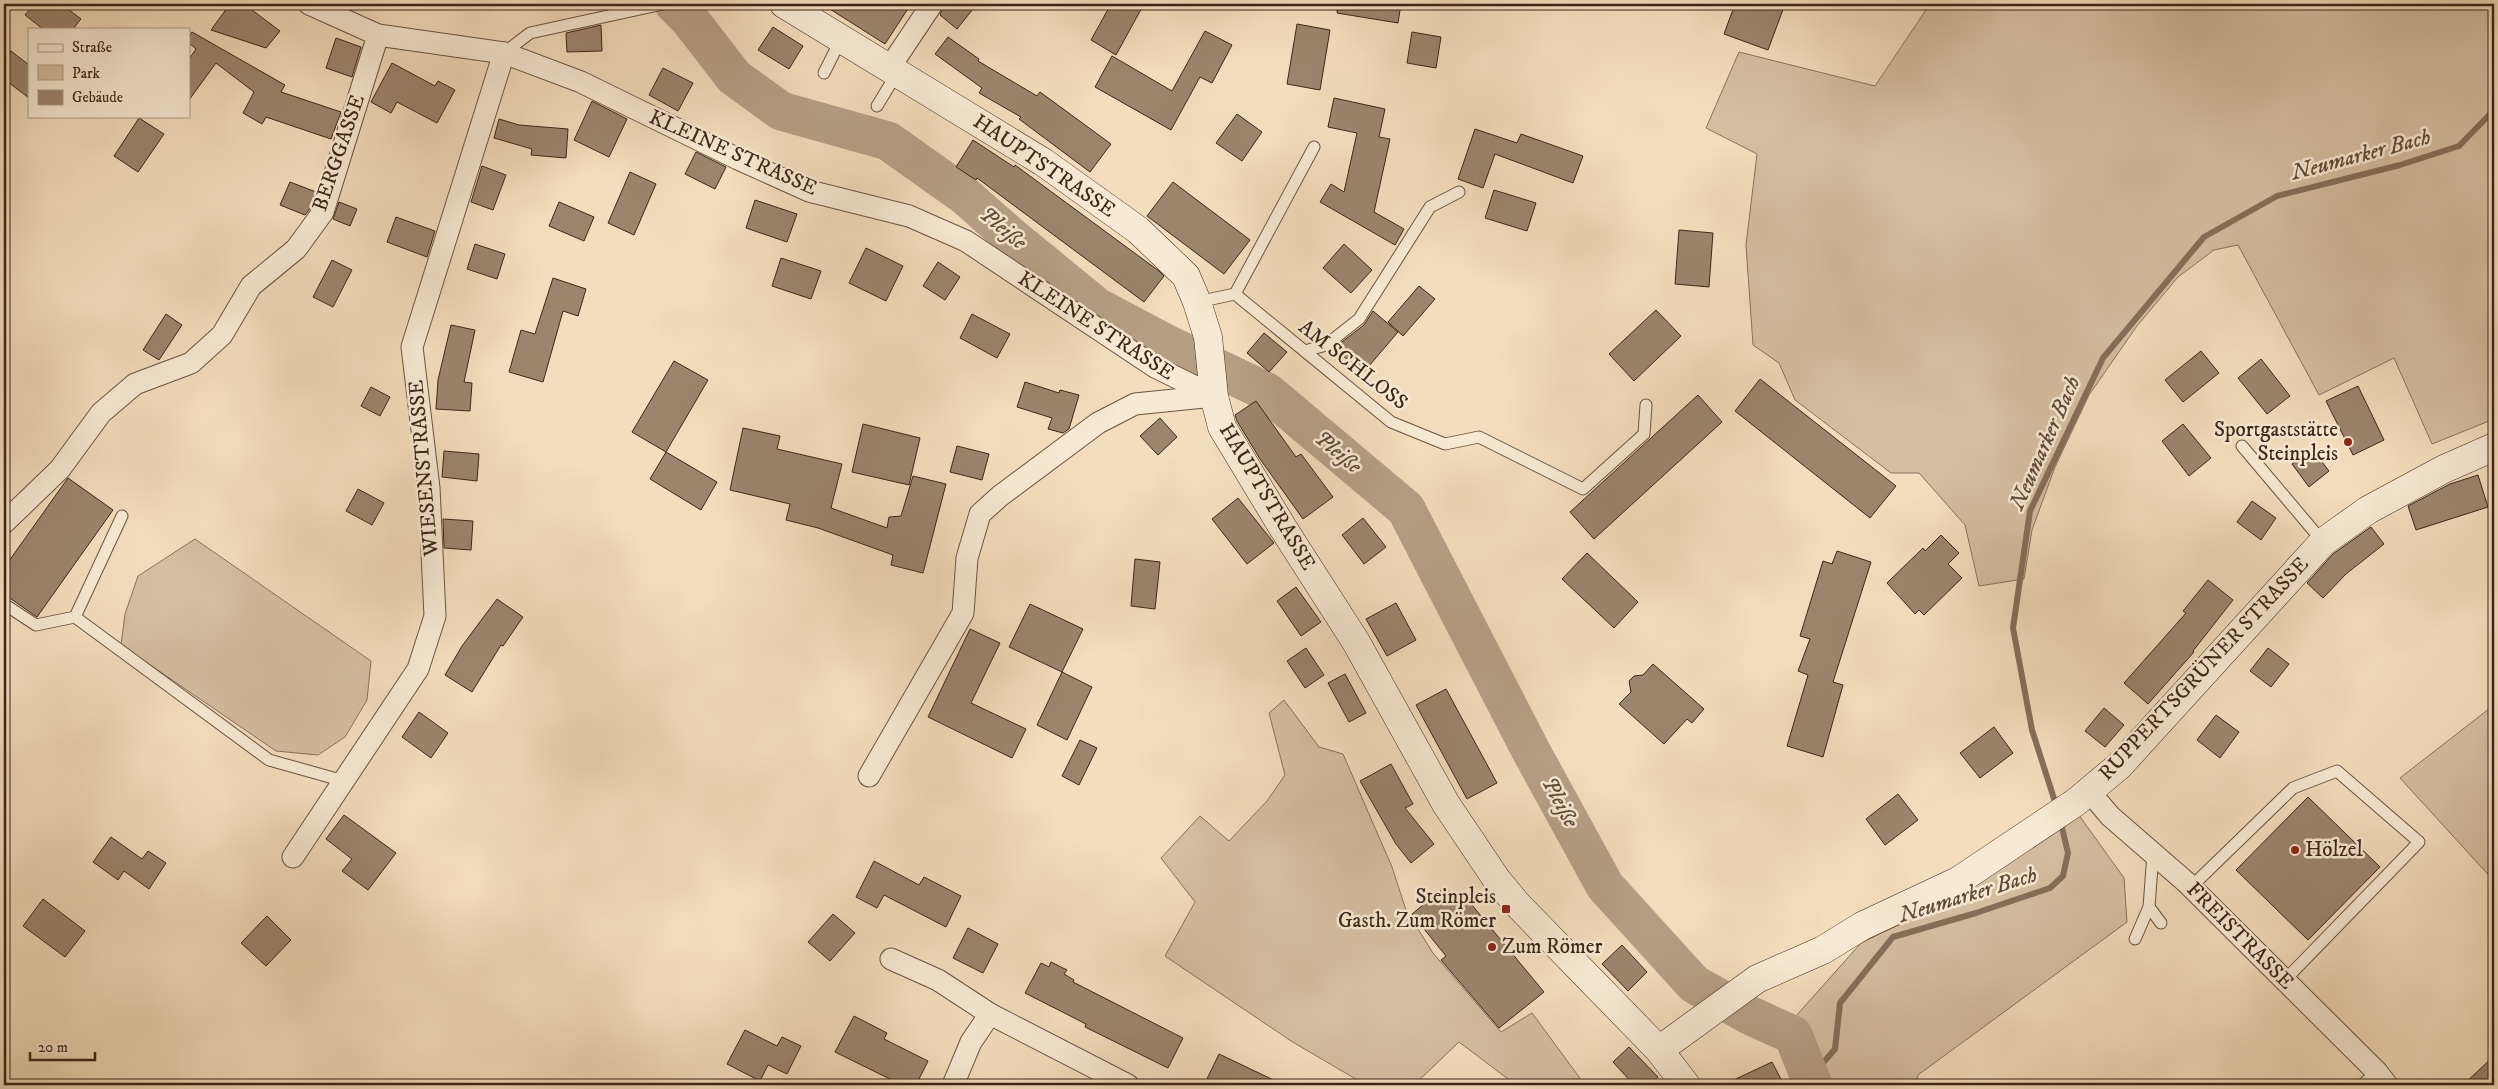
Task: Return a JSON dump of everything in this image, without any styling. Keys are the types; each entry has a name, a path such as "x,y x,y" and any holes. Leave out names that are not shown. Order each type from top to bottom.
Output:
{"main road":[{"name":"HAUPTSTRASSE","path":"784,4 1043,162 1138,230 1186,276 1197,302 1208,337 1222,427 1283,528 1356,642 1446,804 1496,880 1536,925 1659,1050 1686,1085"},
{"name":"RUPPERTSGRÜNER STRASSE","path":"1659,1050 1700,1018 1756,979 1823,950 1862,926 1958,881 2082,796 2119,766 2323,542 2368,510 2444,469 2494,447"}],"street":[{"name":"KLEINE STRASSE","path":"309,4 378,35 504,53 581,82 738,159 809,191 909,216 966,241 1155,367 1215,390"},
{"path":"894,70 932,4"},
{"name":"BERGGASSE","path":"4,523 60,469 101,413 135,384 191,363 222,335 251,286 296,249 323,212 378,35"},
{"name":"WIESENSTRASSE","path":"293,857 418,669 435,616 429,488 412,347 504,53"},
{"path":"869,776 963,613 967,558 980,514 1000,496 1098,424 1135,404 1215,390"},
{"name":"FREISTRASSE","path":"2082,796 2110,816 2191,887 2284,980 2375,1081"},
{"path":"891,959 938,980 990,1014 1128,1085"},
{"path":"953,1085 971,1042 990,1014"}],"lane":[{"path":"504,53 530,32 664,4"},
{"path":"824,73 841,38"},
{"path":"878,106 894,70"},
{"path":"1197,302 1235,294 1314,147"},
{"path":"1305,352 1326,345 1359,320 1430,208 1459,192"},
{"name":"AM SCHLOSS","path":"1235,294 1391,422 1445,444 1479,437 1583,489 1644,434 1646,406"},
{"path":"2242,446 2323,542"},
{"path":"75,617 122,516"},
{"path":"4,604 36,624 75,617 269,760 344,781"},
{"path":"2191,887 2293,788 2337,771 2419,842 2284,980"},
{"path":"2135,939 2149,906 2153,854"},
{"path":"2149,906 2160,923"}],"green space":[{"path":"1930,4 2494,4 2494,419 2432,444 2394,358 2319,395 2238,245 2214,250 2178,277 2137,326 2089,395 2055,467 2032,530 2024,579 1979,586 1965,525 1919,473 1891,473 1795,400 1779,363 1753,345 1746,245 1757,154 1706,128 1739,52 1875,86"},
{"path":"195,539 371,661 367,700 345,737 318,755 276,751 121,645 125,614 138,576"},
{"path":"1284,700 1319,747 1343,754 1392,867 1406,910 1433,953 1501,1032 1532,1013 1585,1085 1516,1085 1459,1042 1414,1085 1366,1085 1291,1041 1165,956 1195,902 1161,858 1200,816 1229,841 1267,801 1285,775 1269,713"},
{"path":"2494,705 2494,881 2400,778"},
{"path":"2076,811 2124,878 2127,922 1918,1075 1916,1085 1815,1085 1796,1016 1861,943 1965,893"}],"building":[{"path":"34,4 61,4 81,19 74,28 42,28 25,15"},
{"path":"230,4 244,4 280,31 266,48 211,30"},
{"path":"822,4 911,4 885,44"},
{"path":"944,4 977,4 957,29 940,15"},
{"path":"1111,4 1144,4 1116,55 1091,40"},
{"path":"1338,4 1401,4 1398,23 1337,13"},
{"path":"1735,4 1785,4 1768,50 1724,34"},
{"path":"1297,24 1330,30 1320,90 1287,84"},
{"path":"601,25 602,51 567,52 566,33"},
{"path":"773,27 803,46 789,69 758,50"},
{"path":"1205,31 1232,45 1212,83 1200,77 1171,130 1095,87 1112,56 1172,91"},
{"path":"192,32 285,85 281,92 341,112 331,139 266,117 262,124 243,113 254,92 216,63 190,99 190,58 196,49 190,44"},
{"path":"1412,32 1441,37 1436,68 1407,63"},
{"path":"948,37 979,59 978,61 1037,96 1040,92 1111,144 1090,172 1019,119 1021,117 979,93 982,88 935,54"},
{"path":"336,38 361,47 352,77 326,68"},
{"path":"11,51 28,64 28,97 4,79 4,61"},
{"path":"392,63 435,86 438,81 455,90 437,123 397,102 391,113 371,102"},
{"path":"663,68 693,83 678,111 649,95"},
{"path":"1334,98 1385,109 1379,137 1390,139 1374,212 1404,229 1395,245 1320,202 1331,184 1344,192 1357,133 1328,127"},
{"path":"592,101 627,119 609,157 574,140"},
{"path":"1237,114 1262,132 1242,161 1216,143"},
{"path":"139,118 164,134 138,172 114,156"},
{"path":"499,119 519,125 568,129 566,158 531,155 532,149 494,138"},
{"path":"1475,129 1517,143 1521,134 1583,156 1573,183 1495,154 1483,188 1458,179"},
{"path":"973,140 1014,167 1015,165 1159,271 1164,276 1144,302 977,178 976,180 956,167"},
{"path":"696,152 726,167 715,189 685,174"},
{"path":"482,166 506,175 493,210 471,202"},
{"path":"630,172 656,184 634,235 608,223"},
{"path":"290,182 316,192 312,206 305,215 280,205"},
{"path":"1173,182 1250,240 1224,274 1147,216"},
{"path":"1494,190 1536,203 1527,231 1485,218"},
{"path":"755,200 797,214 787,242 746,228"},
{"path":"339,202 357,209 350,226 333,219"},
{"path":"559,202 594,217 584,241 549,226"},
{"path":"396,217 435,231 427,257 387,242"},
{"path":"1679,230 1713,233 1709,287 1675,284"},
{"path":"475,244 505,254 497,279 467,269"},
{"path":"1344,244 1372,270 1351,293 1323,268"},
{"path":"866,248 903,266 886,301 849,283"},
{"path":"781,258 821,271 811,299 772,286"},
{"path":"332,260 352,270 333,307 313,297"},
{"path":"938,262 960,277 945,300 923,286"},
{"path":"553,278 586,289 578,316 563,311 543,382 509,372 521,330 535,334"},
{"path":"1419,286 1435,299 1403,336 1388,322"},
{"path":"1656,310 1681,336 1634,381 1609,354"},
{"path":"1373,311 1398,332 1363,373 1334,348 1364,325"},
{"path":"166,314 182,325 159,360 143,350"},
{"path":"972,314 1010,334 997,358 960,338"},
{"path":"451,325 475,330 464,382 472,383 470,411 436,409 438,380"},
{"path":"1264,333 1287,352 1269,372 1247,353"},
{"path":"2201,351 2219,373 2183,402 2165,380"},
{"path":"2261,359 2290,396 2267,414 2238,378"},
{"path":"674,361 708,380 666,452 632,432"},
{"path":"1760,379 1896,486 1870,518 1735,411"},
{"path":"1025,382 1059,393 1060,390 1079,395 1069,429 1063,433 1048,429 1052,418 1017,407"},
{"path":"2358,386 2384,440 2353,455 2326,401"},
{"path":"371,387 390,397 380,416 361,406"},
{"path":"1698,395 1722,422 1594,539 1570,512"},
{"path":"1256,401 1296,457 1301,454 1333,497 1303,519 1260,459 1237,421 1235,415"},
{"path":"1160,418 1177,437 1158,455 1140,436"},
{"path":"863,424 920,438 909,485 852,472"},
{"path":"2183,424 2211,458 2189,476 2162,441"},
{"path":"743,428 780,436 777,449 842,464 831,508 887,528 889,517 901,516 913,476 946,484 923,573 891,565 893,555 818,528 786,520 790,504 730,490"},
{"path":"957,446 989,454 982,480 950,472"},
{"path":"2312,449 2329,471 2309,487 2292,464"},
{"path":"444,451 479,454 477,481 442,477"},
{"path":"666,452 717,482 701,510 650,479"},
{"path":"2478,475 2488,507 2416,530 2408,506 2450,484"},
{"path":"68,478 113,510 37,617 4,594 4,568"},
{"path":"358,489 384,503 372,525 346,511"},
{"path":"1238,498 1274,543 1247,564 1212,519"},
{"path":"2252,501 2276,518 2261,540 2237,522"},
{"path":"1363,518 1386,547 1364,564 1342,535"},
{"path":"443,519 473,521 471,550 444,548"},
{"path":"2371,527 2384,544 2346,574 2323,598 2307,583 2333,554"},
{"path":"1941,535 1959,553 1948,564 1962,578 1924,615 1919,610 1915,614 1887,583 1923,548 1925,551"},
{"path":"1837,551 1871,562 1833,682 1843,685 1823,757 1787,746 1808,675 1798,671 1810,639 1800,636 1823,561 1832,564"},
{"path":"1587,553 1638,602 1614,628 1562,579"},
{"path":"1135,559 1160,562 1155,609 1131,606"},
{"path":"2208,580 2233,600 2194,652 2148,704 2124,683 2186,613 2183,611"},
{"path":"1296,587 1321,622 1301,636 1277,601"},
{"path":"497,599 523,617 503,646 501,645 472,692 445,675 462,646"},
{"path":"1396,603 1416,640 1387,656 1366,619"},
{"path":"1030,604 1083,629 1062,672 1009,647"},
{"path":"970,629 1000,643 971,703 1026,729 1012,758 928,717"},
{"path":"1306,648 1324,675 1305,688 1287,661"},
{"path":"2268,648 2289,664 2271,687 2250,671"},
{"path":"1653,664 1704,709 1692,723 1687,719 1664,744 1619,704 1631,692 1629,681 1634,676 1643,675"},
{"path":"1062,672 1092,687 1067,740 1037,725"},
{"path":"1345,674 1366,713 1349,722 1328,683"},
{"path":"1446,689 1497,783 1467,799 1416,705"},
{"path":"2104,708 2124,725 2105,747 2085,731"},
{"path":"419,712 448,733 431,758 402,737"},
{"path":"2216,715 2239,732 2220,758 2197,740"},
{"path":"1994,727 2013,753 1980,778 1960,753"},
{"path":"1080,740 1097,748 1079,785 1062,776"},
{"path":"1391,764 1413,804 1405,808 1434,844 1411,863 1396,844 1360,781"},
{"path":"1898,794 1918,820 1885,845 1866,819"},
{"path":"2308,797 2380,867 2308,940 2236,870"},
{"path":"344,815 396,853 368,890 342,871 352,859 326,839"},
{"path":"111,837 142,859 148,851 166,863 149,889 124,871 118,880 93,862"},
{"path":"874,861 919,885 924,877 961,896 946,927 884,895 877,908 856,897"},
{"path":"1445,887 1455,899 1462,893 1544,992 1499,1028 1441,960 1446,956 1412,914"},
{"path":"43,899 85,931 65,957 23,926"},
{"path":"833,914 855,933 830,961 808,942"},
{"path":"267,916 291,940 266,966 241,943"},
{"path":"968,928 998,944 983,973 953,958"},
{"path":"1622,945 1647,972 1628,991 1602,964"},
{"path":"1051,962 1067,970 1064,974 1074,980 1073,982 1183,1038 1168,1068 1085,1027 1086,1024 1025,993 1041,963 1049,967"},
{"path":"854,1016 887,1033 884,1039 928,1061 916,1085 902,1085 835,1052"},
{"path":"745,1030 777,1046 782,1037 801,1046 787,1074 768,1065 760,1081 727,1064"},
{"path":"1629,1047 1658,1077 1649,1085 1634,1085 1613,1062"},
{"path":"1219,1054 1284,1085 1204,1085"},
{"path":"2494,1056 2494,1085 2463,1085"},
{"path":"1772,1062 1784,1085 1723,1085"}],"waterway":[{"name":"Pleiße","path":"674,4 690,20 734,77 781,111 888,141 964,195 1097,307 1163,342 1267,392 1406,509 1531,751 1605,886 1694,984 1749,1015 1793,1035 1813,1085"},
{"name":"Neumarker Bach","path":"2057,808 2032,730 2013,628 2030,511 2103,358 2204,237 2277,196 2400,165 2459,146 2494,110"},
{"name":"Neumarker Bach","path":"1810,1078 1835,1049 1840,1003 1893,937 1976,913 2050,888 2063,876 2068,853 2060,819"}],"place":[{"name":"Sportgaststätte Steinpleis","path":"2348,442"},
{"name":"Hölzel","path":"2295,850"},
{"name":"Steinpleis Gasth. Zum Römer","path":"1506,909"},
{"name":"Zum Römer","path":"1492,947"}]}
